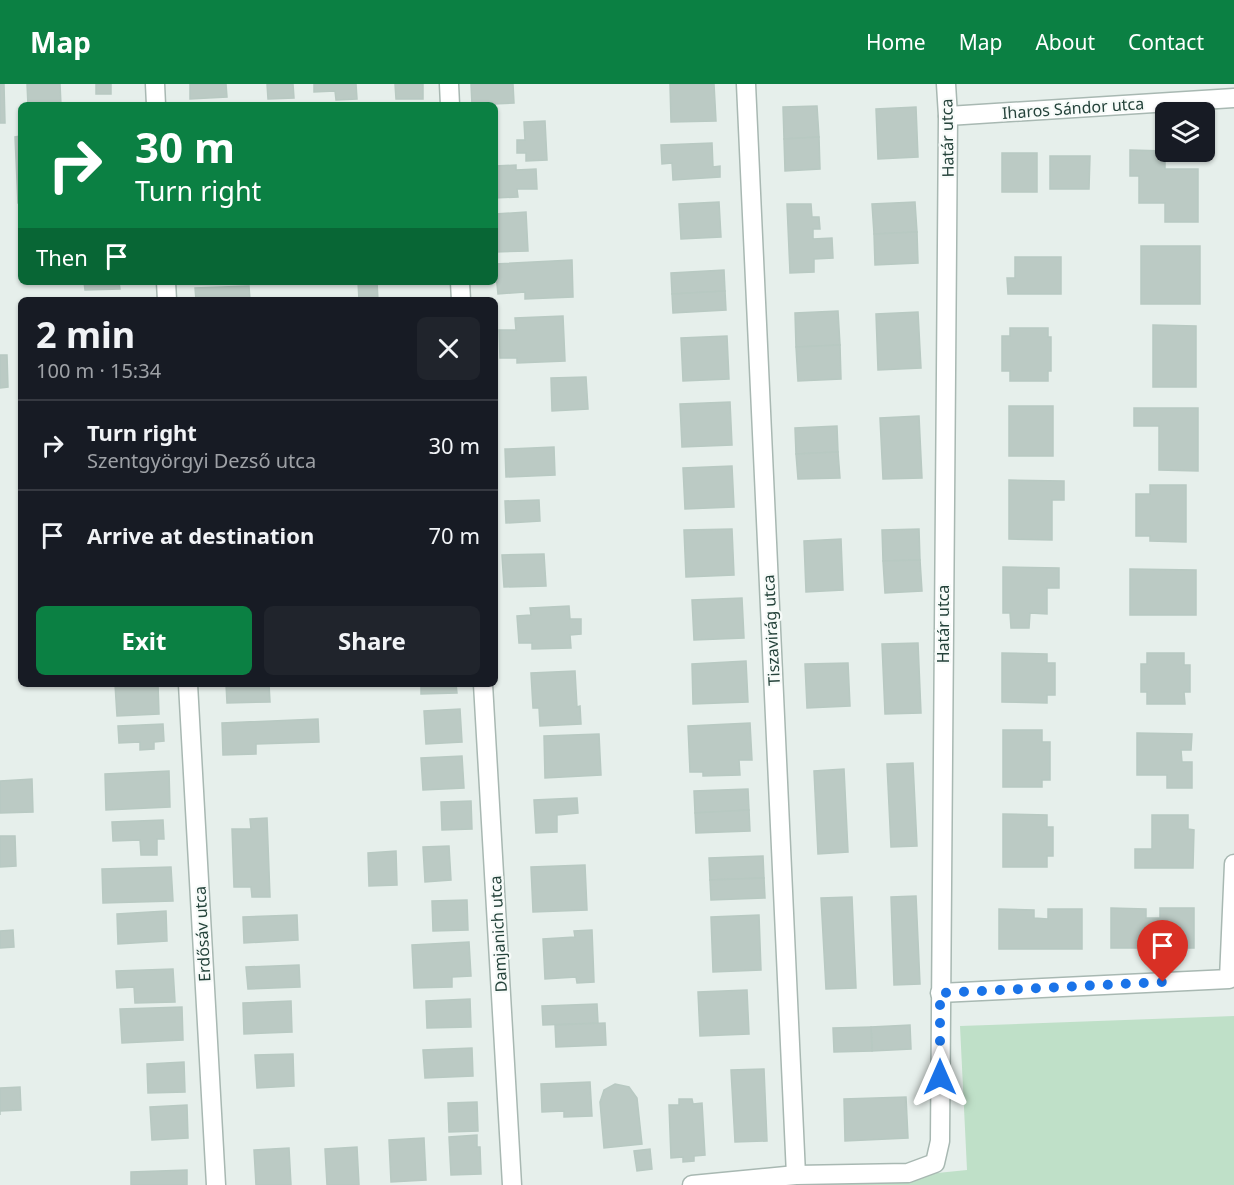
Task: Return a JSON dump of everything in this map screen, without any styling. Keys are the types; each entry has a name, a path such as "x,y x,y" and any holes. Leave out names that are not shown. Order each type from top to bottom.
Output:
{"street":[{"path":"155,84 156,102"},
{"path":"449,84 450,102"},
{"name":"Tiszavirág utca","path":"746,84 796,1175"},
{"name":"Határ utca","path":"796,1175 908,1173 935,1163 940,1141 948,116 946,84"},
{"name":"Iharos Sándor utca","path":"948,116 1234,98"},
{"name":"Erdősáv utca","path":"188,687 216,1185"},
{"name":"Damjanich utca","path":"483,687 512,1185"},
{"path":"940,993 1229,979 1234,864"},
{"path":"692,1185 796,1175"}],"green space":[{"path":"1234,1016 1234,1185 818,1185 967,1170 960,1026"}],"building":[{"path":"0,84 4,84 5,123 0,123"},
{"path":"27,84 60,84 61,102 28,102"},
{"path":"96,84 111,84 111,94 96,94"},
{"path":"190,84 226,84 227,97 190,99"},
{"path":"267,84 293,84 294,98 268,99"},
{"path":"314,84 356,84 357,99 336,100 335,91 314,92"},
{"path":"395,84 423,84 423,99 396,99"},
{"path":"471,84 513,84 514,103 472,102"},
{"path":"670,84 714,84 716,121 671,122"},
{"path":"817,106 819,137 784,139 783,107"},
{"path":"916,107 918,157 878,159 876,109"},
{"path":"545,121 547,160 526,161 526,153 517,153 517,140 525,140 524,122"},
{"path":"18,136 18,203 15,137"},
{"path":"819,137 820,169 785,171 784,139"},
{"path":"712,143 713,167 720,166 720,177 673,180 672,163 662,164 661,145"},
{"path":"1130,150 1155,151 1155,162 1165,162 1165,169 1198,169 1198,222 1165,222 1165,203 1139,203 1139,176 1130,176"},
{"path":"1002,153 1037,153 1037,192 1002,192"},
{"path":"1050,156 1090,156 1089,189 1050,189"},
{"path":"516,165 516,170 536,169 537,189 517,189 518,197 498,198 498,166"},
{"path":"719,202 721,237 681,239 679,204"},
{"path":"915,202 917,232 874,234 872,204"},
{"path":"787,204 811,204 812,217 819,217 820,229 813,229 813,239 832,238 833,258 814,259 814,272 790,273"},
{"path":"526,212 528,251 498,252 498,214"},
{"path":"917,232 918,263 875,265 874,234"},
{"path":"1141,246 1200,246 1200,304 1141,304"},
{"path":"1015,257 1061,257 1061,294 1008,294 1007,278 1015,278"},
{"path":"572,260 573,297 525,299 525,292 498,294 498,264"},
{"path":"724,270 725,291 672,294 671,273"},
{"path":"84,285 119,285 120,289 85,290"},
{"path":"358,285 377,285 378,297 359,297"},
{"path":"249,286 250,297 196,297 195,288"},
{"path":"725,291 726,310 673,313 672,294"},
{"path":"838,311 840,345 796,347 795,313"},
{"path":"918,312 921,368 878,370 876,314"},
{"path":"563,316 565,361 517,363 517,358 500,358 499,330 516,330 515,318"},
{"path":"1153,325 1196,326 1196,387 1153,387"},
{"path":"1010,328 1048,328 1048,337 1051,337 1051,371 1048,371 1048,381 1010,381 1010,371 1002,371 1002,336 1010,336"},
{"path":"727,336 729,379 683,381 681,338"},
{"path":"840,345 841,379 798,381 796,347"},
{"path":"0,355 7,355 8,387 0,388"},
{"path":"586,377 588,409 552,411 551,378"},
{"path":"730,402 732,445 682,447 680,404"},
{"path":"1009,406 1053,406 1053,456 1009,456"},
{"path":"1134,408 1198,408 1198,471 1159,470 1159,426 1134,426"},
{"path":"919,416 922,478 883,479 880,418"},
{"path":"837,426 838,452 796,454 795,428"},
{"path":"554,447 555,475 506,477 505,449"},
{"path":"838,452 840,478 798,479 796,454"},
{"path":"732,466 734,507 685,509 683,468"},
{"path":"1009,480 1064,481 1064,500 1052,500 1052,540 1009,539"},
{"path":"1150,485 1186,485 1186,542 1150,541 1150,536 1136,536 1136,494 1150,494"},
{"path":"539,500 540,521 506,523 505,501"},
{"path":"732,529 734,575 686,577 684,530"},
{"path":"919,529 920,560 883,561 882,530"},
{"path":"841,539 843,590 806,592 804,541"},
{"path":"544,554 546,586 504,587 502,555"},
{"path":"920,560 922,591 885,593 883,561"},
{"path":"1003,567 1059,568 1059,588 1047,588 1047,614 1030,613 1029,628 1011,628 1010,613 1003,613"},
{"path":"1130,569 1196,570 1196,615 1130,615"},
{"path":"742,598 744,638 694,640 692,600"},
{"path":"569,606 570,619 581,619 581,634 570,635 571,648 532,649 532,643 519,643 517,616 531,615 530,608"},
{"path":"918,643 921,713 885,714 882,644"},
{"path":"1002,653 1047,654 1047,663 1055,663 1055,695 1047,695 1047,703 1002,702"},
{"path":"1147,653 1184,653 1184,665 1190,665 1190,692 1184,692 1185,704 1147,704 1147,692 1141,692 1141,664 1147,664"},
{"path":"746,661 748,702 693,704 692,664"},
{"path":"848,663 850,706 807,708 805,664"},
{"path":"575,671 577,707 580,706 581,724 540,726 539,708 533,708 531,673"},
{"path":"115,687 158,687 159,714 117,716"},
{"path":"226,687 269,687 270,702 227,703"},
{"path":"421,687 456,687 457,693 421,694"},
{"path":"460,709 462,742 426,744 424,711"},
{"path":"318,719 319,742 256,744 256,754 223,755 222,723"},
{"path":"750,723 752,760 739,760 740,775 703,776 703,772 690,772 688,726"},
{"path":"163,724 164,741 154,742 154,749 140,750 140,742 119,743 118,726"},
{"path":"1003,730 1042,730 1042,742 1050,742 1050,780 1042,780 1042,787 1003,787"},
{"path":"1137,733 1192,734 1191,750 1181,750 1182,762 1192,762 1192,788 1167,788 1167,775 1137,775"},
{"path":"599,734 601,775 545,778 544,736"},
{"path":"462,756 464,788 423,790 421,758"},
{"path":"913,763 917,846 891,847 887,764"},
{"path":"844,769 848,852 818,854 814,771"},
{"path":"169,771 170,807 106,810 105,774"},
{"path":"32,779 33,812 0,813 0,781"},
{"path":"748,789 749,810 695,813 694,791"},
{"path":"577,798 578,813 557,815 557,832 536,833 534,800"},
{"path":"471,801 472,829 442,830 441,802"},
{"path":"749,810 750,831 696,833 695,813"},
{"path":"1003,814 1047,815 1047,827 1053,827 1053,856 1047,856 1047,867 1003,867"},
{"path":"1152,815 1188,815 1188,829 1194,830 1193,868 1135,868 1135,849 1152,849"},
{"path":"267,818 270,897 252,897 251,887 234,887 232,829 251,829 250,819"},
{"path":"163,820 164,839 157,839 157,855 141,855 140,840 113,841 112,822"},
{"path":"0,836 15,836 16,866 0,867"},
{"path":"449,846 451,880 425,882 423,847"},
{"path":"396,851 397,885 369,886 368,853"},
{"path":"763,856 764,878 710,880 709,858"},
{"path":"585,865 587,910 533,912 531,867"},
{"path":"171,867 173,901 103,903 102,869"},
{"path":"764,878 765,898 711,900 710,880"},
{"path":"916,896 920,984 894,985 891,897"},
{"path":"852,897 856,988 826,989 821,898"},
{"path":"467,900 468,930 433,931 432,901"},
{"path":"1111,908 1146,909 1146,918 1160,918 1160,908 1194,908 1194,948 1111,948"},
{"path":"999,909 1034,910 1034,918 1048,919 1048,909 1082,909 1082,949 999,949"},
{"path":"166,911 167,941 118,944 117,914"},
{"path":"297,915 298,940 244,943 243,917"},
{"path":"759,915 761,970 713,972 711,917"},
{"path":"13,930 14,947 0,948 0,931"},
{"path":"592,930 594,982 577,983 576,977 545,979 543,939 575,937 574,931"},
{"path":"469,942 471,976 452,977 452,987 414,988 412,945"},
{"path":"299,965 300,987 248,989 246,967"},
{"path":"173,969 175,1002 135,1003 134,987 117,988 116,971"},
{"path":"747,990 749,1034 700,1036 698,992"},
{"path":"470,999 471,1027 427,1028 426,1001"},
{"path":"291,1001 292,1032 244,1034 243,1003"},
{"path":"597,1004 598,1023 543,1025 542,1006"},
{"path":"182,1007 183,1040 122,1043 120,1009"},
{"path":"605,1023 606,1045 556,1047 555,1025"},
{"path":"910,1025 911,1049 872,1051 871,1027"},
{"path":"871,1027 872,1051 834,1052 833,1028"},
{"path":"472,1048 473,1076 425,1078 423,1050"},
{"path":"293,1054 294,1086 257,1088 255,1055"},
{"path":"184,1062 185,1092 148,1093 147,1064"},
{"path":"764,1069 767,1141 735,1142 731,1070"},
{"path":"590,1082 592,1116 564,1117 564,1111 542,1112 541,1084"},
{"path":"615,1084 629,1087 637,1098 642,1144 604,1148 600,1102 604,1090"},
{"path":"20,1087 21,1110 0,1111 0,1088"},
{"path":"906,1097 908,1138 845,1141 844,1099"},
{"path":"679,1099 692,1099 693,1104 702,1103 705,1155 694,1156 694,1161 683,1162 683,1157 671,1158 669,1105 679,1105"},
{"path":"477,1102 478,1131 449,1132 448,1103"},
{"path":"187,1105 188,1138 152,1140 150,1107"},
{"path":"477,1135 481,1174 451,1175 449,1137"},
{"path":"424,1138 426,1180 391,1182 389,1140"},
{"path":"357,1147 359,1185 327,1185 325,1149"},
{"path":"289,1148 291,1185 256,1185 254,1150"},
{"path":"650,1149 652,1169 637,1171 634,1151"},
{"path":"187,1170 187,1185 131,1185 131,1172"}],"route":[{"path":"940,1077 940,993 1163,982"}]}
